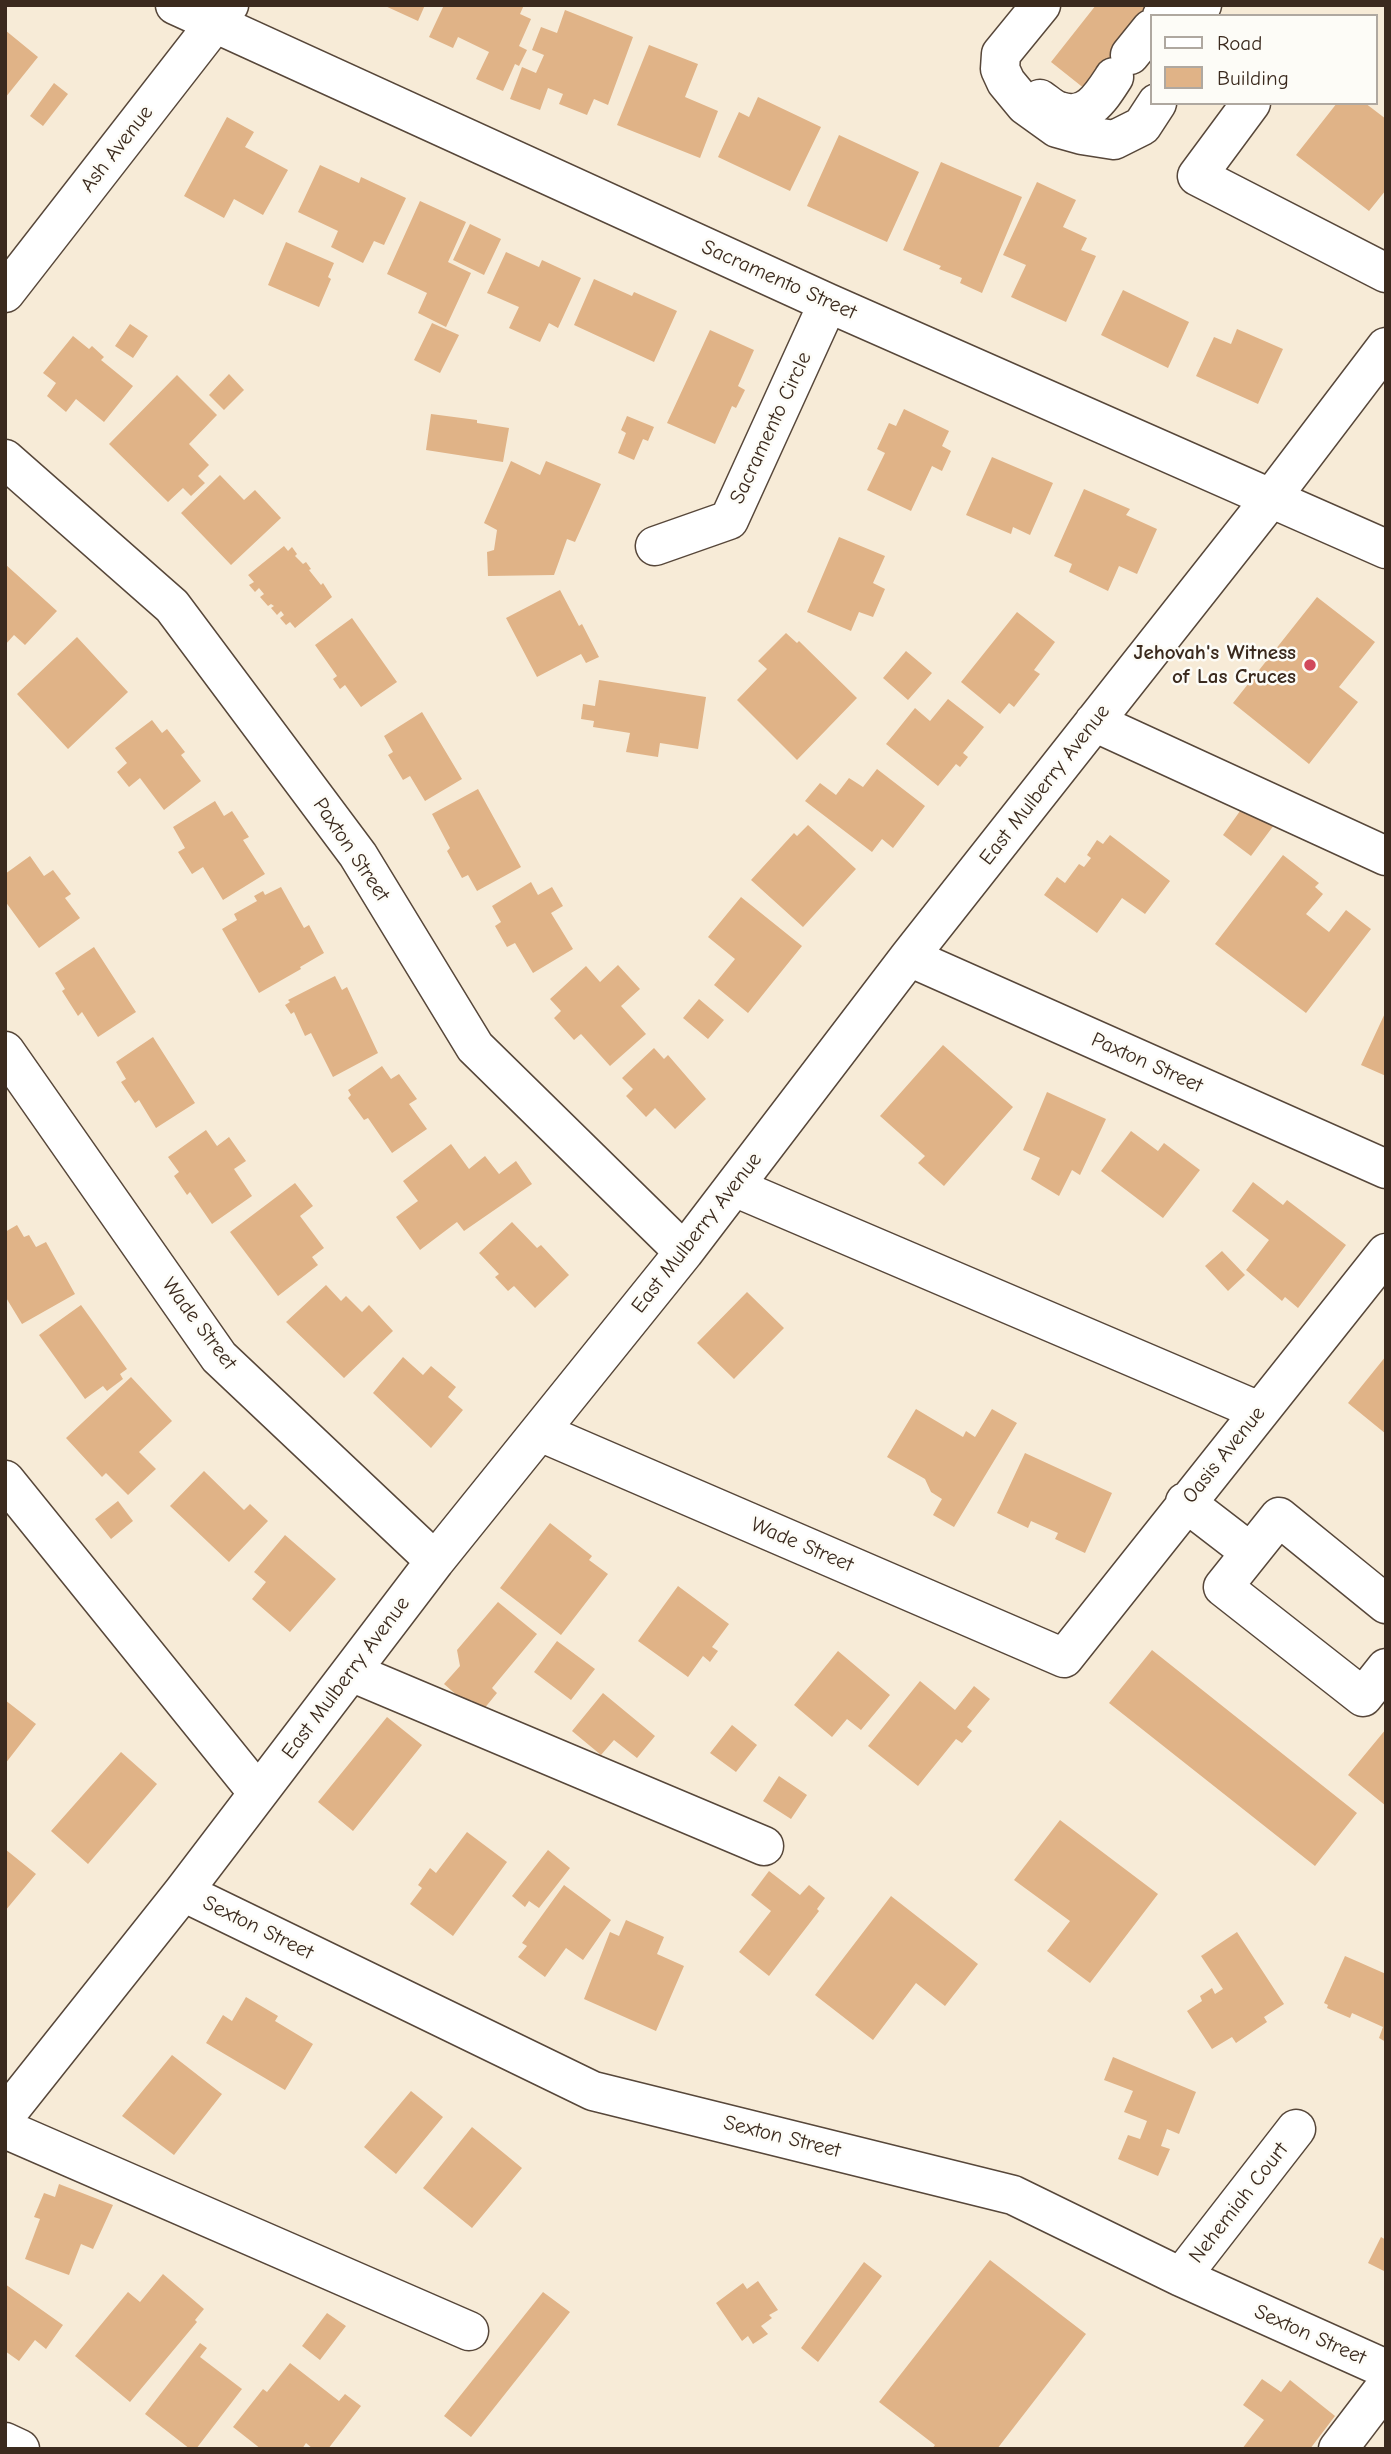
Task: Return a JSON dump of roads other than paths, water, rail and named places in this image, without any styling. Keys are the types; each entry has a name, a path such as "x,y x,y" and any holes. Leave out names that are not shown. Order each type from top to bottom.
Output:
{"street":[{"name":"Sacramento Street","path":"175,5 222,14 828,303 1386,549"},
{"path":"1169,14 1202,5"},
{"name":"Ash Avenue","path":"5,293 20,247 222,14"},
{"path":"1030,19 1015,59 1018,75 1035,97 1058,111 1085,111 1095,105 1132,54"},
{"path":"1030,19 1001,54 1000,69 1006,82 1025,105 1057,128 1114,140 1142,126 1156,105"},
{"path":"1250,105 1197,176 1382,264"},
{"name":"Sacramento Circle","path":"655,546 729,520 828,303"},
{"name":"East Mulberry Avenue","path":"5,2116 183,1892 435,1561 684,1252 909,957 1272,497 1386,347"},
{"name":"Paxton Street","path":"5,459 172,606 358,855 475,1047 684,1252"},
{"path":"1094,722 1386,856"},
{"name":"Paxton Street","path":"909,957 1386,1168"},
{"name":"Wade Street","path":"5,1051 219,1357 435,1561"},
{"path":"734,1187 1259,1411"},
{"name":"Oasis Avenue","path":"1064,1658 1185,1502 1386,1253"},
{"name":"Wade Street","path":"540,1432 1064,1658"},
{"path":"5,1480 258,1793"},
{"path":"1185,1502 1250,1552"},
{"path":"1386,1604 1279,1517 1223,1587 1363,1697 1386,1668"},
{"path":"351,1672 764,1846"},
{"name":"Sexton Street","path":"183,1892 593,2091 1013,2195 1181,2277 1386,2369"},
{"path":"5,2129 469,2331"},
{"name":"Nehemiah Court","path":"1181,2277 1296,2129"},
{"path":"1338,2449 1386,2386"},
{"path":"5,2442 20,2449"}],"place":[{"name":"Jehovah's Witness of Las Cruces","path":"1310,665"}]}
